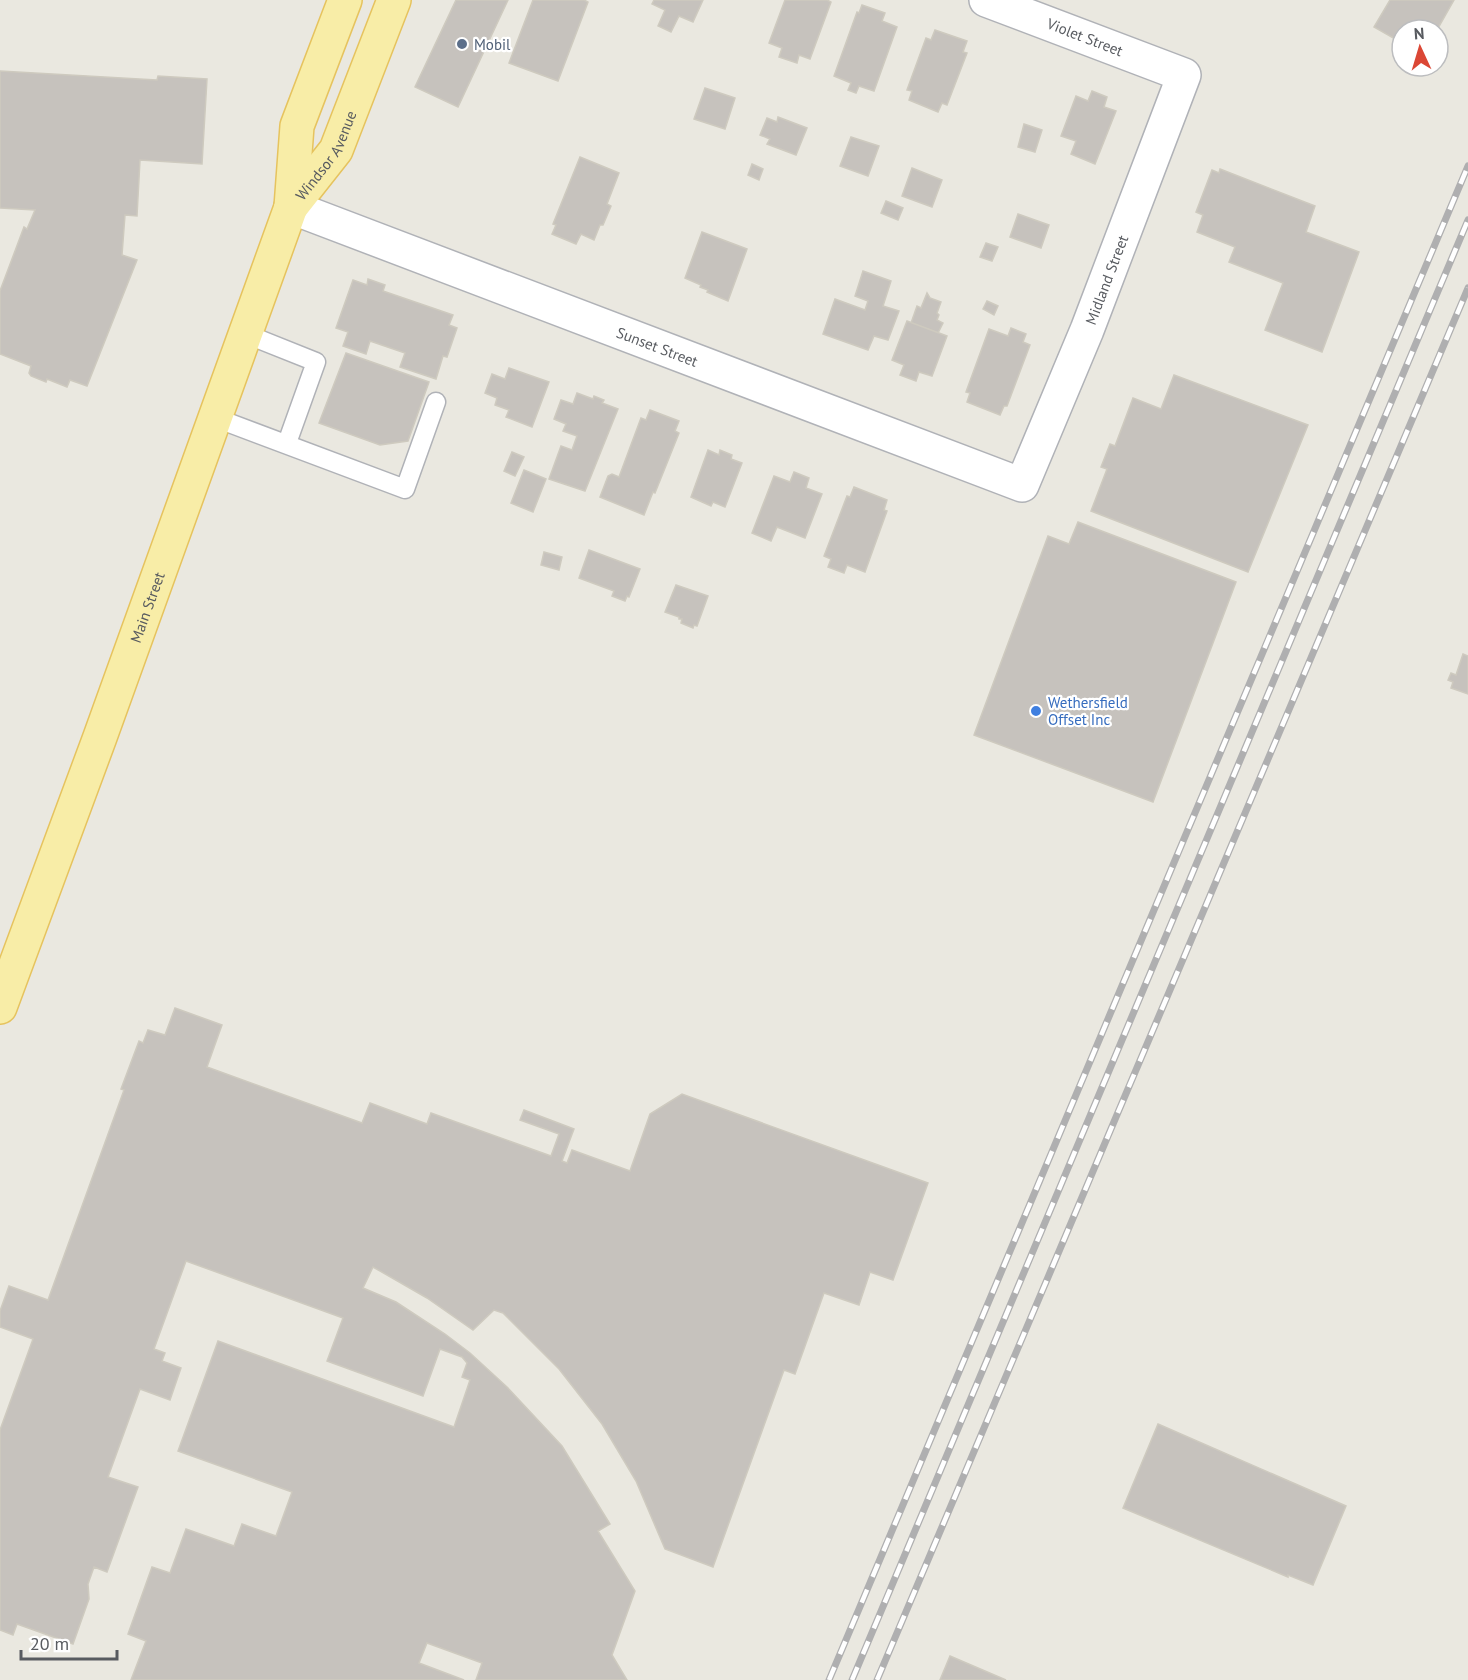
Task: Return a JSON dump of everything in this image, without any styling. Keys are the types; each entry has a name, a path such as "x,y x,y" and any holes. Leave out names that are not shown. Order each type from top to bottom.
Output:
{"main road":[{"name":"Windsor Avenue","path":"291,207 297,126 345,0"},
{"name":"Windsor Avenue","path":"291,207 336,150 394,0"},
{"name":"Main Street","path":"0,1007 291,207"}],"street":[{"name":"Violet Street","path":"986,0 1184,75"},
{"name":"Midland Street","path":"1022,485 1087,330 1184,75"},
{"name":"Sunset Street","path":"291,207 1022,485"}],"lane":[{"path":"246,334 316,362 286,443"},
{"path":"216,418 405,489 436,402"}],"building":[{"name":"Mobil","path":"456,0 508,0 458,107 415,87"},
{"path":"533,0 584,0 588,2 558,81 509,63"},
{"path":"654,0 703,0 693,22 679,16 671,32 658,26 665,10 652,4"},
{"path":"785,0 827,0 831,2 810,59 799,55 797,63 779,57 782,48 769,43"},
{"path":"1390,0 1454,0 1444,18 1390,18 1390,36 1374,27"},
{"path":"862,5 885,13 882,21 897,27 874,91 859,86 856,93 848,90 851,83 834,76 857,12 859,13"},
{"path":"935,30 967,41 963,52 967,53 947,105 942,103 938,112 909,100 912,91 907,90 926,38 931,40"},
{"path":"0,71 157,80 158,76 207,79 202,164 140,160 137,216 125,215 122,255 137,260 87,386 70,380 67,387 47,379 46,382 31,376 29,373 31,366 0,354 0,291 24,227 27,229 35,210 0,208"},
{"path":"705,88 735,98 725,129 694,119"},
{"path":"1092,91 1107,97 1104,107 1116,111 1095,164 1071,154 1076,141 1061,136 1076,96 1088,101"},
{"path":"778,117 807,128 796,155 767,144 770,139 760,135 767,118 777,122"},
{"path":"1024,124 1042,130 1035,152 1018,147"},
{"path":"851,137 879,146 868,176 840,166"},
{"path":"580,157 619,173 607,204 611,206 594,240 581,234 576,244 552,234 556,225 553,224"},
{"path":"752,164 763,169 759,180 748,175"},
{"path":"912,168 942,180 932,207 902,196"},
{"path":"1220,169 1315,206 1306,232 1359,252 1322,352 1265,330 1283,283 1229,262 1235,247 1197,232 1203,215 1196,212 1212,170 1219,173"},
{"path":"886,201 903,208 898,220 881,213"},
{"path":"1018,214 1049,225 1041,248 1010,237"},
{"path":"702,232 747,249 728,301 707,292 708,290 700,287 701,285 685,278"},
{"path":"986,243 998,247 992,261 980,257"},
{"path":"863,271 891,281 883,306 899,311 888,340 874,336 868,350 823,334 835,299 865,310 868,301 855,296"},
{"path":"368,279 385,285 383,291 453,315 449,325 457,328 447,357 443,356 436,379 400,367 405,353 370,341 366,354 343,346 348,332 336,328 353,280 367,285"},
{"path":"927,293 930,298 941,302 937,320 943,323 938,333 911,323 917,306 921,308"},
{"path":"987,301 998,306 994,315 983,309"},
{"path":"907,321 947,336 932,376 919,372 916,381 900,375 904,365 892,360"},
{"path":"1011,328 1026,334 1023,342 1030,345 1007,406 1004,406 1000,415 967,402 970,393 966,392 989,329 1008,336"},
{"path":"346,353 429,382 408,441 380,445 319,423"},
{"path":"509,368 549,382 532,427 506,417 509,410 495,405 497,398 485,393 492,374 505,379"},
{"path":"1174,375 1308,425 1248,572 1091,511 1107,469 1101,467 1110,444 1115,446 1133,398 1161,409"},
{"path":"577,393 593,399 594,396 604,400 602,403 618,409 585,491 549,479 561,446 572,450 577,436 563,431 566,424 554,419 561,400 573,404"},
{"path":"650,410 679,421 675,431 679,433 644,515 600,497 608,476 612,474 619,477 641,418 646,420"},
{"path":"708,450 719,455 720,450 732,455 731,459 742,463 725,507 713,502 711,506 691,497"},
{"path":"512,452 524,457 515,476 504,471"},
{"path":"524,470 546,479 533,512 511,503"},
{"path":"794,472 809,478 806,488 822,494 805,538 777,527 771,541 752,533 774,476 790,482"},
{"path":"854,487 887,500 884,510 887,511 865,572 847,565 844,573 828,567 831,559 824,556 847,496 850,497"},
{"path":"1078,522 1236,582 1153,802 974,735 1048,536 1069,544"},
{"path":"589,550 640,569 629,597 627,596 625,601 612,596 614,591 579,578"},
{"path":"544,552 562,557 559,570 541,565"},
{"path":"676,585 708,596 697,626 694,625 693,628 681,623 682,619 679,617 665,612"},
{"path":"1463,654 1468,656 1468,694 1451,688 1453,682 1448,680 1451,673 1456,675"},
{"path":"175,1008 222,1025 207,1067 362,1123 370,1103 427,1124 431,1113 551,1156 559,1134 520,1120 524,1110 574,1129 562,1161 567,1163 572,1150 630,1171 650,1114 682,1094 928,1183 893,1280 870,1272 859,1305 824,1293 795,1374 784,1370 713,1567 665,1549 636,1481 602,1424 559,1369 503,1313 494,1310 473,1330 427,1298 373,1267 363,1288 396,1302 445,1334 470,1353 507,1387 562,1446 610,1524 598,1531 635,1591 612,1655 627,1680 476,1680 482,1663 427,1643 419,1663 464,1680 131,1680 146,1641 128,1634 152,1567 170,1573 186,1529 234,1546 242,1524 276,1536 292,1492 178,1451 218,1341 454,1427 470,1380 462,1377 467,1363 462,1357 440,1349 423,1396 327,1361 343,1318 186,1261 154,1349 165,1353 162,1361 181,1368 170,1400 140,1389 108,1477 138,1487 107,1572 94,1567 88,1584 89,1599 73,1644 17,1624 13,1635 0,1630 0,1430 33,1339 0,1327 0,1311 9,1286 48,1300 124,1090 121,1089 139,1041 143,1043 148,1030 165,1035"},
{"path":"1158,1424 1346,1506 1313,1585 1288,1575 1288,1577 1123,1508"},
{"path":"950,1656 1006,1680 940,1680"}],"railway":[{"path":"829,1680 1468,166"},
{"path":"852,1680 1468,220"},
{"path":"877,1680 1468,288"}],"place":[{"name":"Mobil","path":"462,44"},
{"name":"Wethersfield Offset Inc","path":"1036,711"}]}
